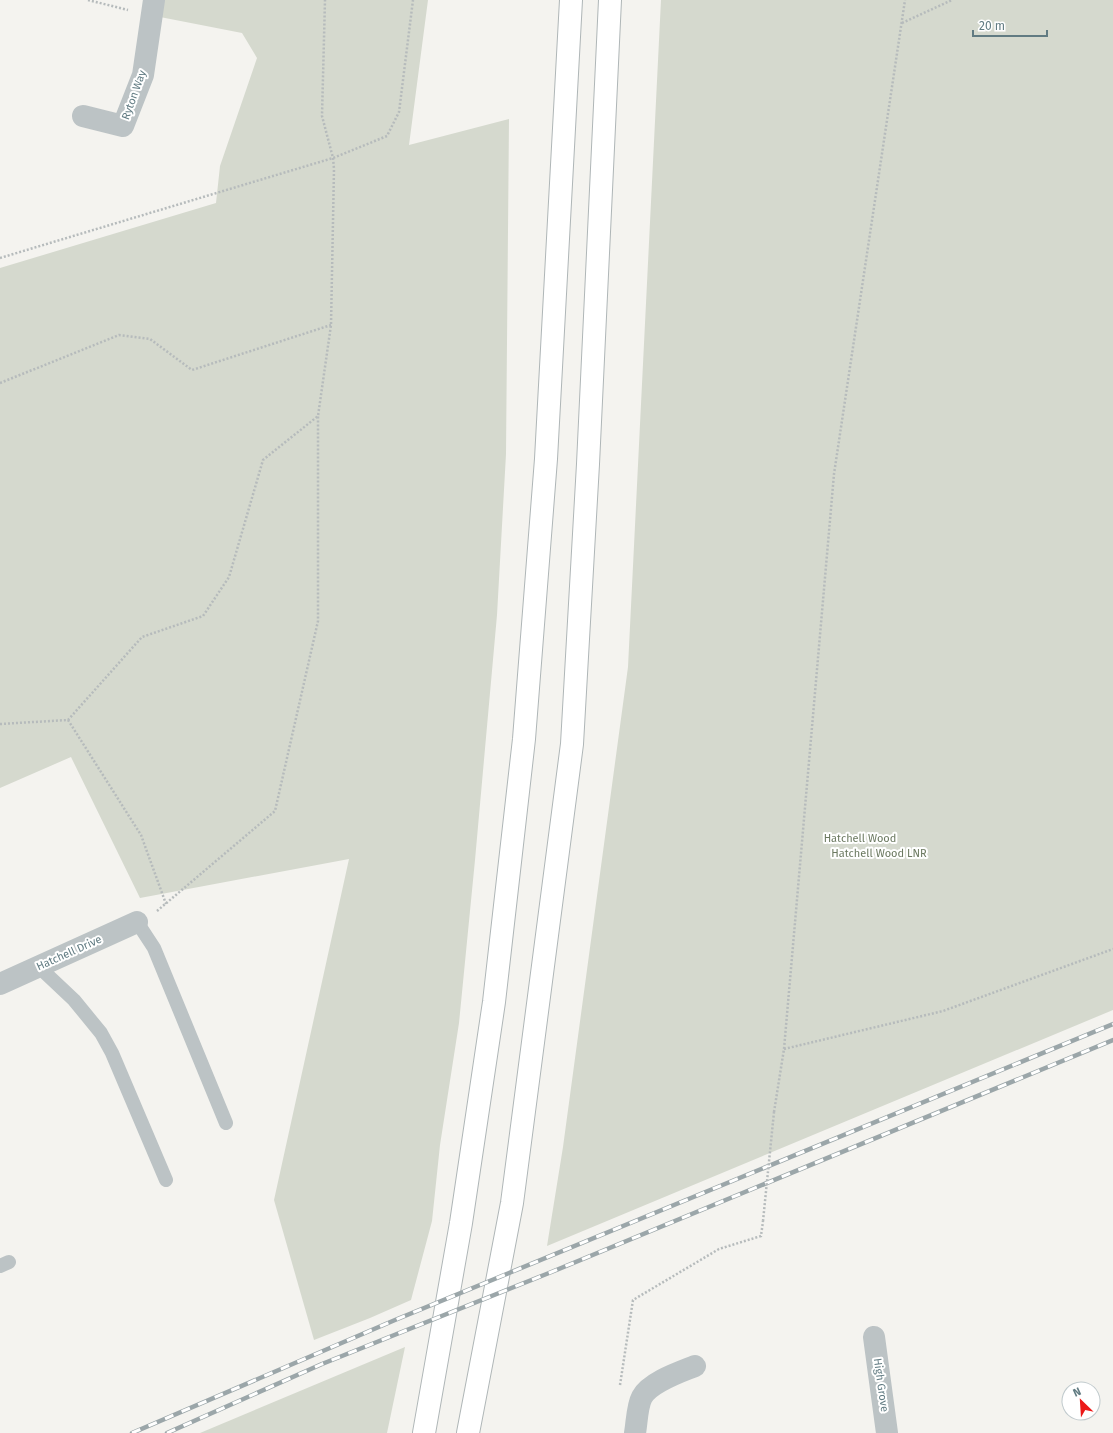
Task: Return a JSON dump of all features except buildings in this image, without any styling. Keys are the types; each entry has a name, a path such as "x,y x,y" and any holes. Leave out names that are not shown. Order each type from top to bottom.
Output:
{"highway":[{"path":"424,1433 461,1223 494,1002 524,739 546,459 570,0"},
{"path":"468,1433 512,1203 572,744 588,471 610,0"}],"street":[{"name":"Ryton Way","path":"83,116 123,126 143,75 153,8"},
{"name":"Hatchell Drive","path":"0,984 137,922"},
{"name":"High Grove","path":"874,1337 887,1433"},
{"path":"635,1433 641,1398 645,1392 663,1380 695,1366"}],"lane":[{"path":"137,922 154,948 226,1123"},
{"path":"39,967 74,1000 101,1033 112,1053 166,1180"}],"path":[{"path":"88,0 153,8"},
{"path":"137,922 155,913 275,811 318,621 318,416 331,325 333,158 322,116 325,0"},
{"path":"0,258 333,158 387,136 399,112 413,0"},
{"path":"620,1388 633,1300 719,1249 761,1236 774,1112 784,1050 834,474 905,0"},
{"path":"901,23 952,0"},
{"path":"0,382 119,335 150,339 192,370 331,325"},
{"path":"0,724 68,720 142,637 203,616 229,578 263,460 318,416"},
{"path":"68,720 141,835 166,904"},
{"path":"784,1050 943,1011 1113,949"}],"green space":[{"path":"162,0 428,0 409,145 509,119 506,454 497,615 459,1023 440,1145 432,1221 411,1300 314,1340 274,1200 349,859 140,898 71,757 0,788 0,268 216,203 220,166 257,58 242,33 160,17"},
{"name":"Hatchell Wood LNR","path":"661,0 1113,0 1113,1010 547,1246 563,1147 628,667"},
{"path":"405,1347 387,1433 200,1433"}],"railway":[{"path":"132,1433 395,1320 1113,1024"},
{"path":"167,1433 322,1364 549,1273 1113,1040"}],"park label":[{"name":"Hatchell Wood","path":"860,838"}]}
